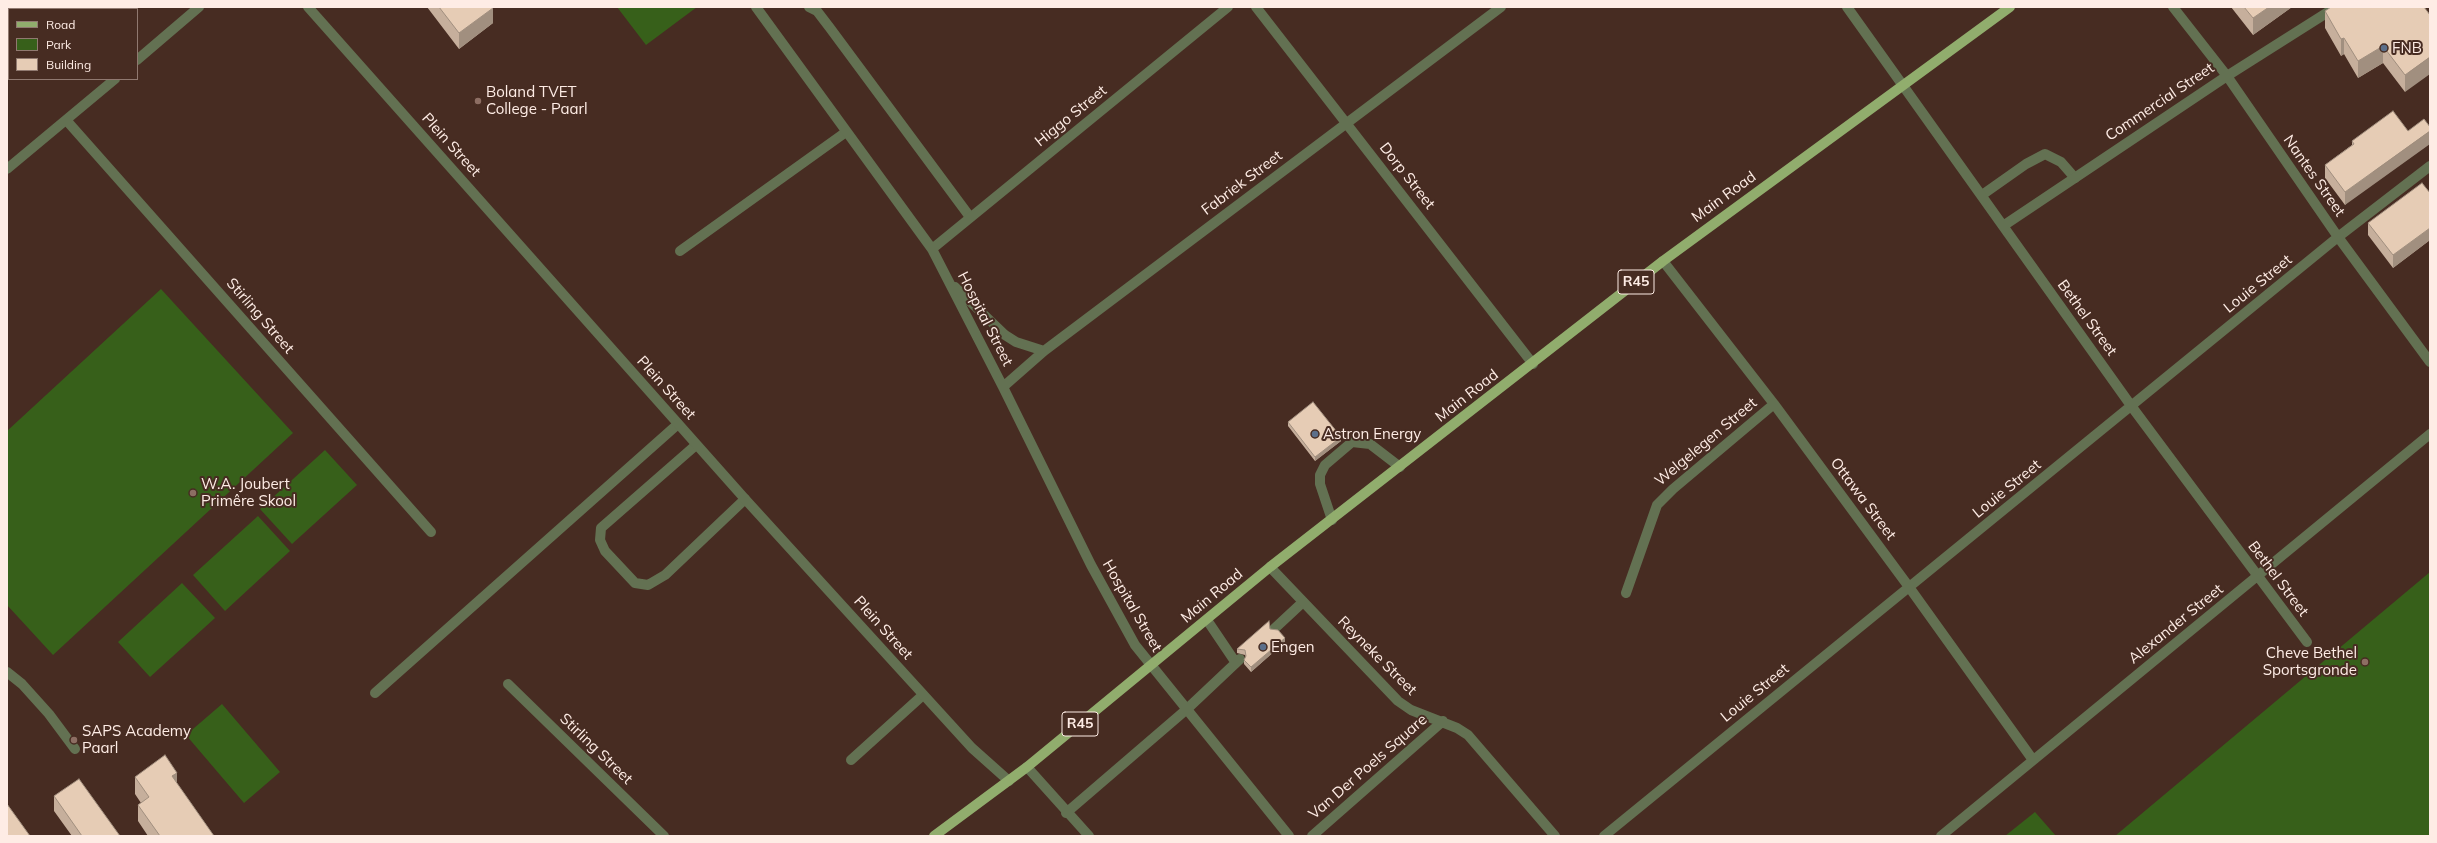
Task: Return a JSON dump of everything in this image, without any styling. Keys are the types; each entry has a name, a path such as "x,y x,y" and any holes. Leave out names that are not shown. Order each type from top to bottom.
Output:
{"main road":[{"name":"Main Road","path":"934,836 1027,767 1151,667 1270,567 1533,364 1663,261 2010,7"}],"street":[{"path":"138,59 199,7"},
{"name":"Plein Street","path":"308,7 745,499 972,748 1009,781"},
{"name":"Hospital Street","path":"756,7 932,249 1003,387 1091,565 1135,645 1151,667"},
{"path":"809,7 817,11 970,217"},
{"name":"Higgo Street","path":"932,249 1228,7"},
{"name":"Dorp Street","path":"1256,7 1533,364"},
{"name":"Fabriek Street","path":"1003,387 1044,351 1346,122 1502,7"},
{"name":"Bethel Street","path":"1847,7 2132,407 2307,642"},
{"name":"Nantes Street","path":"2173,7 2226,76 2338,237 2430,362"},
{"name":"Commercial Street","path":"2003,226 2226,76 2336,7"},
{"path":"7,169 114,80"},
{"name":"Stirling Street","path":"67,120 431,532"},
{"path":"680,251 846,132"},
{"path":"1982,195 2026,164 2045,154 2061,162 2075,178"},
{"name":"Louie Street","path":"1604,836 2132,407 2338,237 2430,166"},
{"name":"Ottawa Street","path":"1663,261 1774,404 1909,587 2033,760"},
{"path":"948,280 1005,335 1016,342 1044,351"},
{"name":"Welgelegen Street","path":"1626,594 1657,505 1673,489 1774,404"},
{"path":"375,693 678,424"},
{"name":"Alexander Street","path":"1941,836 2258,577 2430,434"},
{"path":"1332,520 1320,484 1320,475 1325,465 1352,442 1370,444 1400,467"},
{"path":"696,444 601,528 600,540 605,551 635,583 648,585 665,575 745,499"},
{"name":"Reyneke Street","path":"1270,567 1398,701 1411,710 1443,721 1457,728 1477,745 1555,836"},
{"path":"1274,629 1304,602"},
{"path":"1066,813 1187,709 1238,661 1206,620"},
{"path":"1151,667 1187,709 1289,836"},
{"path":"7,672 44,709 75,749"},
{"name":"Stirling Street","path":"508,684 664,836"},
{"path":"851,760 923,694"},
{"name":"Van Der Poels Square","path":"1312,836 1443,721"},
{"path":"1027,767 1066,813 1089,836"}],"green space":[{"path":"617,7 697,7 646,45"},
{"path":"161,289 293,433 53,655 7,605 7,431"},
{"path":"325,450 357,485 292,544 260,509"},
{"path":"258,516 290,551 225,611 193,575"},
{"name":"Cheve Bethel Sportsgronde","path":"2430,572 2430,836 2115,836"},
{"path":"182,583 215,618 150,677 118,642"},
{"path":"222,704 280,772 244,803 186,735"},
{"path":"2035,812 2056,836 2005,836"}],"building":[{"path":"439,7 492,7 493,8 459,33"},
{"path":"2244,7 2269,7 2253,18"},
{"name":"FNB","path":"2331,7 2424,7 2430,15 2430,57 2405,75 2383,46 2358,61 2344,38 2341,39 2325,11"},
{"path":"2393,111 2408,131 2424,119 2430,127 2430,131 2345,192 2325,165 2354,144 2352,141"},
{"path":"2422,183 2430,193 2430,228 2393,255 2368,223"},
{"path":"1313,402 1341,437 1315,457 1288,422"},
{"path":"1269,621 1270,629 1278,630 1285,638 1251,667 1244,660 1246,656 1245,650 1237,649"},
{"path":"165,755 177,773 172,776 214,836 160,836 138,805 149,797 135,777"},
{"path":"79,779 120,836 82,836 54,796"},
{"path":"7,804 30,836 7,836"}],"place":[{"name":"FNB","path":"2384,48"},
{"name":"Boland TVET College - Paarl","path":"478,101"},
{"name":"Astron Energy","path":"1315,434"},
{"name":"W.A. Joubert Primêre Skool","path":"193,493"},
{"name":"Engen","path":"1263,647"},
{"name":"Cheve Bethel Sportsgronde","path":"2365,662"},
{"name":"SAPS Academy Paarl","path":"74,740"}]}
